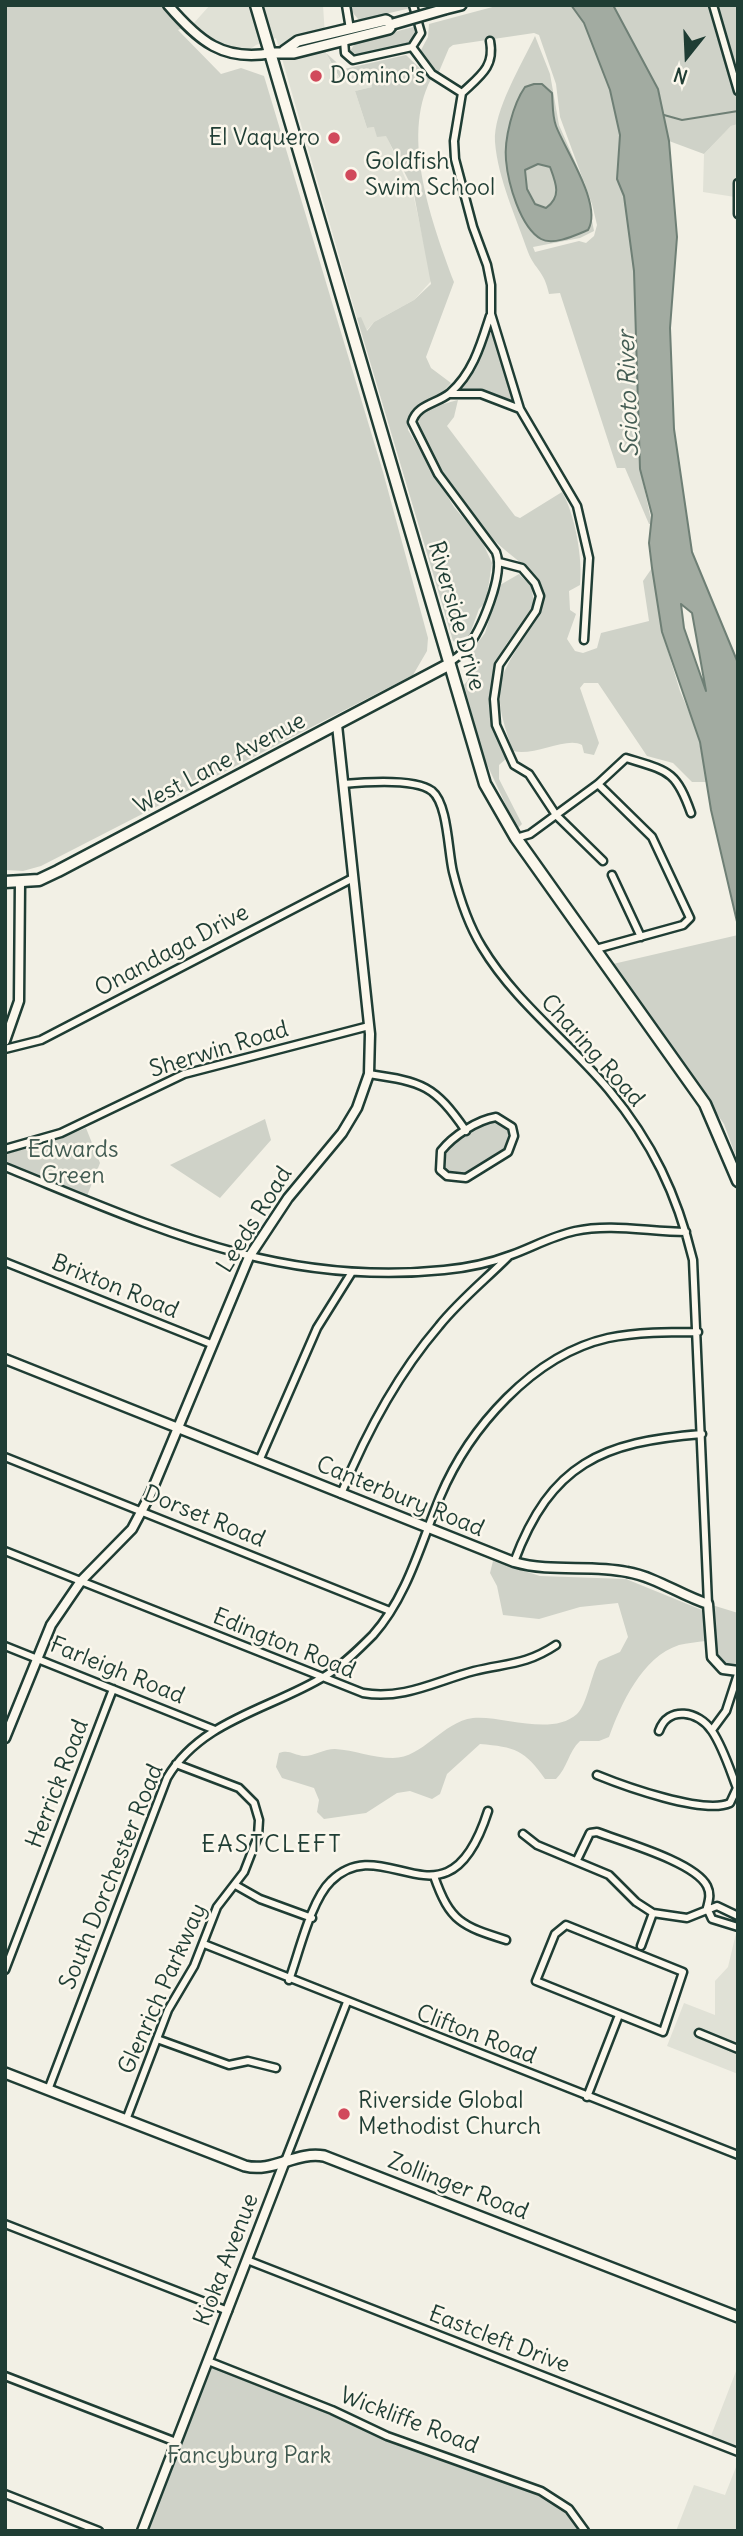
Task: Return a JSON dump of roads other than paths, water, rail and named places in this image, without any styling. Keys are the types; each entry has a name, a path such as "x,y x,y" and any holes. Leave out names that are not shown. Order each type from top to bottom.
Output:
{"main road":[{"name":"Riverside Drive","path":"256,5 485,784 516,838 705,1104 738,1181"},
{"path":"272,53 294,53 389,29 393,24 461,5"},
{"path":"284,51 298,41 386,20 393,24"},
{"name":"West Lane Avenue","path":"5,882 38,880 58,871 448,665"},
{"name":"Zollinger Road","path":"5,2073 245,2166 262,2168 308,2154 332,2158 738,2317"}],"street":[{"path":"168,5 210,43 228,53 242,57 272,53"},
{"path":"346,5 350,29"},
{"path":"344,40 345,53 353,60 412,47 421,33 413,5"},
{"path":"713,5 738,91"},
{"path":"491,41 493,54 489,67 462,93 454,141 455,159 472,227 483,246 491,314 520,410 577,506 589,558 584,640"},
{"path":"412,47 432,74 462,93"},
{"path":"738,183 735,197 738,214"},
{"path":"448,665 466,649 479,628 491,596 499,562 496,552 438,474 413,429 412,422 419,410 448,394 472,365 491,314"},
{"path":"448,394 481,394 520,410"},
{"path":"499,562 522,568 535,583 540,597 536,611 499,666 494,699 496,726 514,765 529,774 556,815 603,861"},
{"name":"Leeds Road","path":"5,1738 51,1625 81,1581 115,1549 142,1512 249,1257 295,1188 351,1119 369,1074 369,1026 337,725"},
{"path":"516,838 530,834 598,784 621,760 628,759 675,777 682,786 691,813"},
{"name":"Charing Road","path":"344,784 369,781 423,786 434,793 442,804 453,874 480,943 517,994 609,1090 657,1156 686,1232 693,1260 708,1604"},
{"path":"596,949 687,924 690,914 652,837 598,784"},
{"path":"612,875 641,937"},
{"name":"Onandaga Drive","path":"5,1049 41,1040 353,878"},
{"path":"5,1041 19,1001 20,883"},
{"name":"Sherwin Road","path":"5,1149 61,1133 184,1074 369,1026"},
{"path":"369,1074 432,1090 447,1103 466,1131"},
{"path":"496,1117 512,1127 514,1136 508,1152 466,1178 456,1180 440,1170 438,1160 447,1143 466,1131 486,1119 496,1117"},
{"path":"5,1167 189,1241 249,1257 352,1272 443,1270 510,1256 551,1238 592,1228 686,1232"},
{"path":"341,1494 369,1429 405,1367 440,1324 510,1256"},
{"name":"Brixton Road","path":"5,1262 211,1344"},
{"path":"259,1461 317,1328 352,1272"},
{"name":"South Dorchester Road","path":"48,2090 163,1789 176,1763 204,1736 322,1678 374,1634 406,1583 448,1479 476,1433 537,1372 563,1356 609,1338 698,1332"},
{"name":"Canterbury Road","path":"5,1359 514,1562 548,1569 599,1568 629,1572 708,1604"},
{"path":"514,1562 541,1507 568,1476 589,1460 625,1444 644,1439 702,1434"},
{"name":"Dorset Road","path":"5,1457 390,1611"},
{"name":"Edington Road","path":"5,1551 363,1693 398,1696 476,1671 533,1660 556,1645"},
{"path":"708,1604 712,1657 723,1669 738,1672 726,1711 712,1730"},
{"name":"Farleigh Road","path":"5,1646 215,1730"},
{"name":"Herrick Road","path":"5,1970 113,1689"},
{"path":"597,1774 662,1797 725,1806 733,1800 737,1788 712,1730 692,1715 678,1713 667,1717 659,1731"},
{"name":"Glenrich Parkway","path":"126,2120 168,2010 204,1944 217,1907 237,1886 258,1836 259,1820 254,1803 239,1788 176,1763"},
{"path":"289,1980 328,1883 344,1870 363,1864 383,1865 413,1876 434,1876 454,1867 470,1852 488,1811"},
{"path":"577,1860 590,1833 597,1832 676,1863 702,1879 710,1898 707,1908 712,1919 738,1927"},
{"path":"523,1835 537,1845 608,1875 636,1902 653,1913 687,1918 698,1916 707,1908 716,1906 738,1916"},
{"path":"434,1876 444,1904 456,1919 472,1929 506,1940"},
{"path":"237,1886 260,1899 312,1918"},
{"path":"641,1946 653,1913"},
{"path":"561,1926 638,1953 683,1974 663,2032 619,2015 536,1981 555,1934 561,1926"},
{"name":"Clifton Road","path":"204,1944 289,1980 738,2155"},
{"name":"Kioka Avenue","path":"142,2531 347,2002"},
{"path":"587,2097 619,2015"},
{"path":"699,2034 738,2049"},
{"path":"157,2039 222,2063 248,2061 276,2068"},
{"path":"5,2224 228,2311"},
{"name":"Eastcleft Drive","path":"247,2260 738,2452"},
{"name":"Wickliffe Road","path":"208,2361 332,2410 387,2436 541,2491 569,2510 585,2531"},
{"path":"5,2376 176,2442"},
{"path":"5,2494 99,2531"}],"waterway":[{"path":"664,115 682,120 738,111"},
{"path":"5,227 5,247"}],"place":[{"name":"Domino's","path":"316,76"},
{"name":"El Vaquero","path":"334,138"},
{"name":"Goldfish Swim School","path":"351,175"},
{"name":"Riverside Global Methodist Church","path":"344,2114"}],"district":[{"name":"EASTCLEFT","path":"272,1845"}],"water label":[{"name":"Scioto River","path":"629,394"}],"park label":[{"name":"Edwards Green","path":"73,1163"},
{"name":"Fancyburg Park","path":"249,2456"}]}
